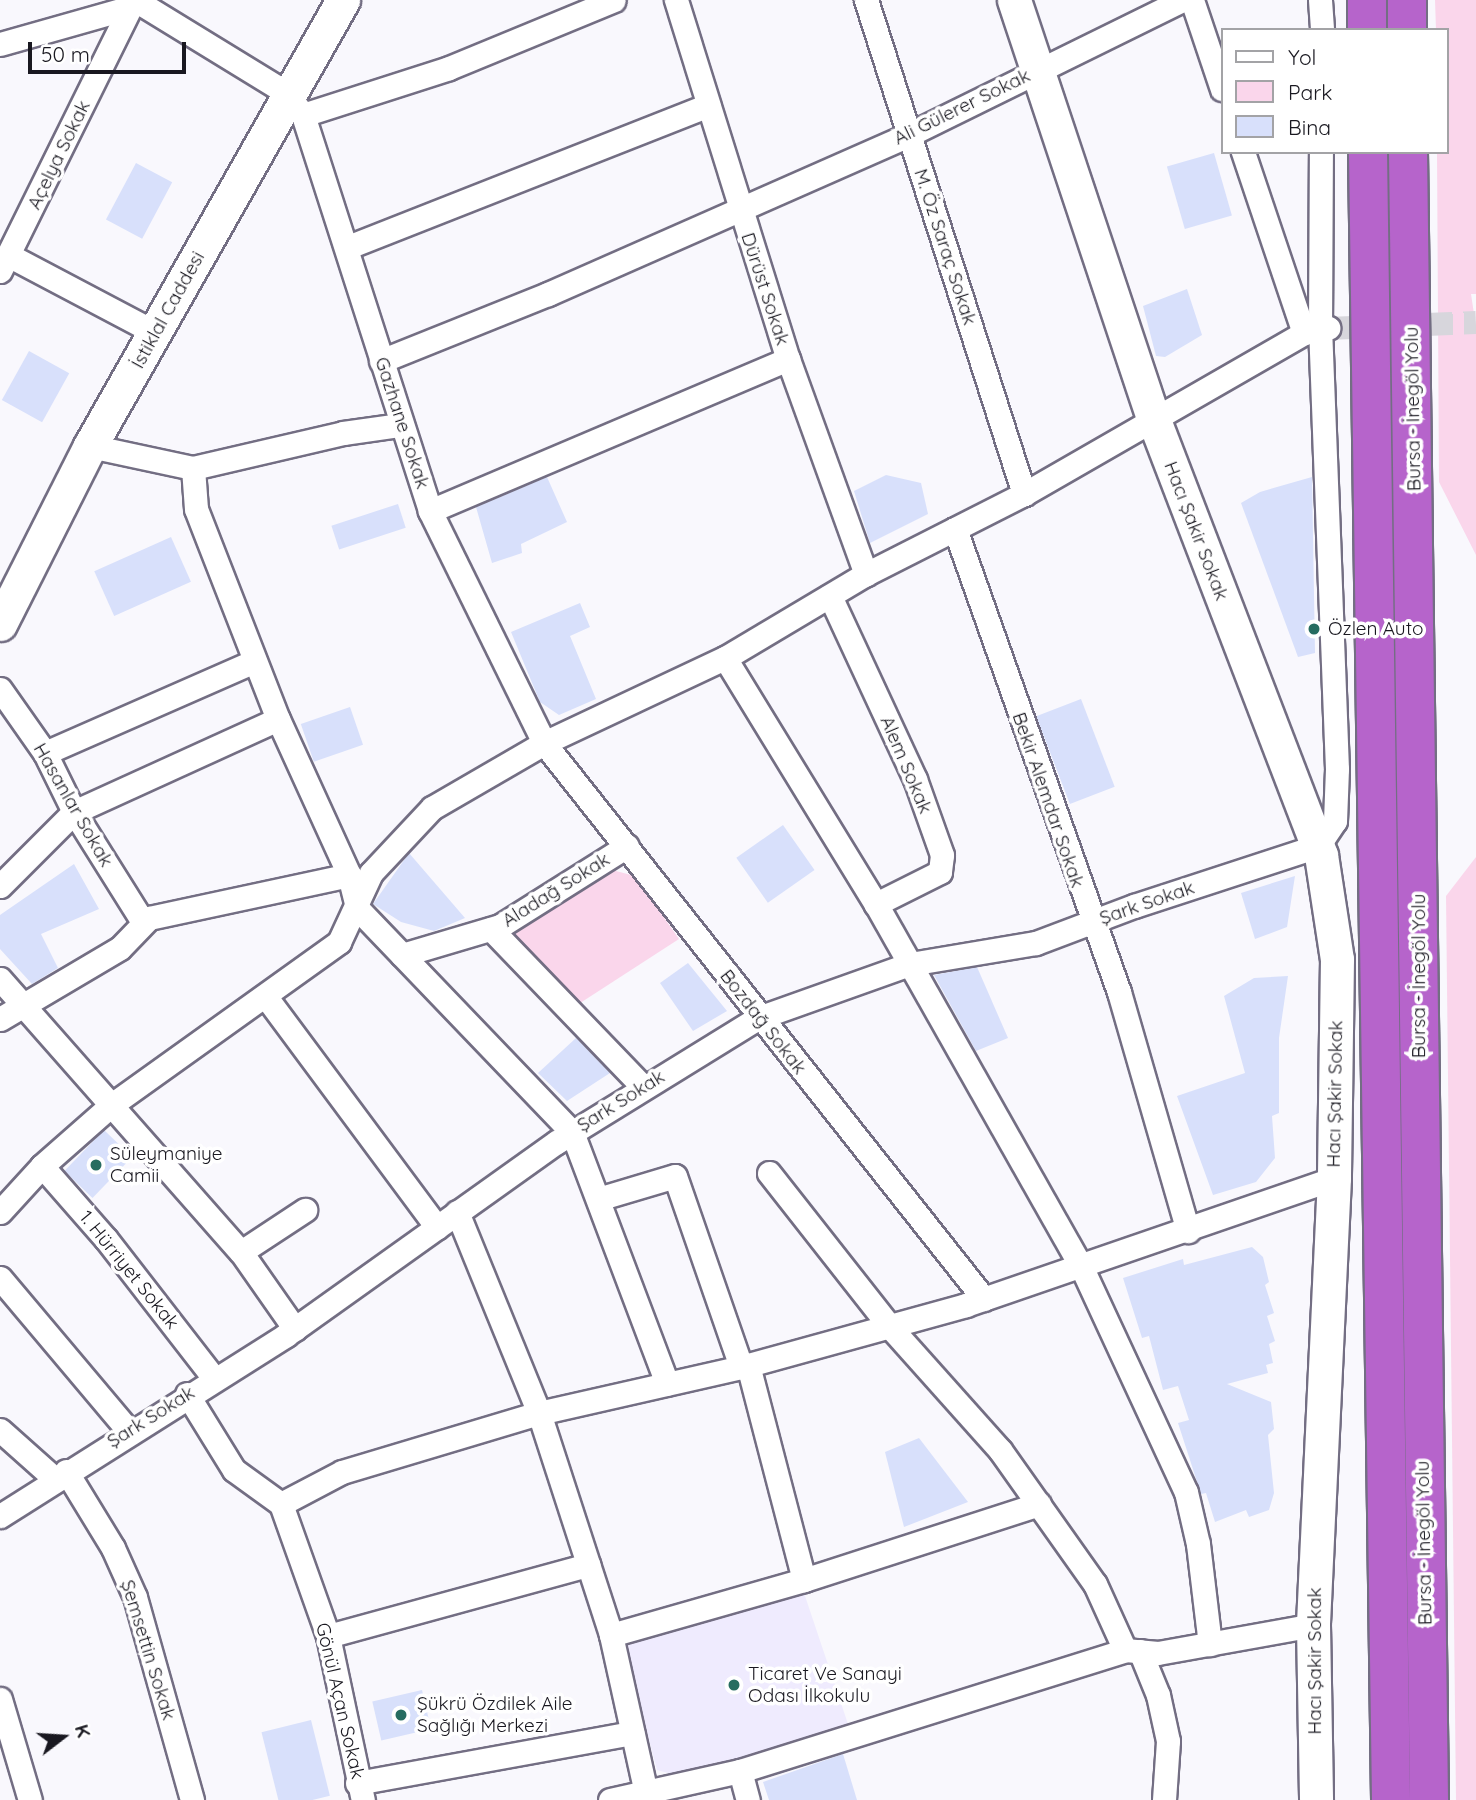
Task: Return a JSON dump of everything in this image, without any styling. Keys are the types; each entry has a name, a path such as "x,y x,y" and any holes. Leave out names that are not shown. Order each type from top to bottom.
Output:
{"highway":[{"path":"1367,0 1367,28"},
{"path":"1407,0 1407,28"},
{"name":"Bursa - İnegöl Yolu","path":"1368,154 1391,1800"},
{"name":"Bursa - İnegöl Yolu","path":"1408,154 1429,1800"}],"street":[{"name":"İstiklal Caddesi","path":"0,624 10,580 295,104 343,0"},
{"path":"0,44 139,3 295,104 449,68 614,0"},
{"name":"Dürüst Sokak","path":"676,0 739,210 788,359 866,574"},
{"name":"M. Öz Saraç Sokak","path":"866,0 1024,494"},
{"name":"Hacı Şakir Sokak","path":"1014,0 1154,420 1318,846 1337,959 1334,1178 1313,1625 1316,1800"},
{"name":"Ali Gülerer Sokak","path":"381,361 548,294 908,135 1182,0"},
{"path":"1192,0 1220,83"},
{"path":"1320,0 1322,28"},
{"name":"Açelya Sokak","path":"7,251 139,3"},
{"name":"Gazhane Sokak","path":"295,104 348,247 400,425 430,511 544,743"},
{"path":"348,247 708,105"},
{"path":"1244,154 1317,330"},
{"path":"1318,846 1335,821 1337,769 1317,330 1321,154"},
{"path":"7,251 156,333"},
{"path":"0,1212 42,1166 110,1106 266,997 339,942 372,873 432,808 544,743 725,658 866,574 1024,494 1317,330"},
{"path":"430,511 788,359"},
{"path":"90,446 193,468 343,433 400,425"},
{"path":"193,468 196,509 278,719 349,875 357,908 572,1132 667,1384"},
{"name":"Bekir Alemdar Sokak","path":"955,529 1091,923 1118,992 1188,1231"},
{"name":"Alem Sokak","path":"831,596 915,779 942,855 940,872 876,904"},
{"path":"725,658 876,904 1082,1268 1186,1492 1198,1544 1210,1644"},
{"path":"45,753 255,661"},
{"name":"Hasanlar Sokak","path":"0,689 45,753 74,812 141,923"},
{"path":"0,886 74,812 278,719"},
{"name":"Bozdağ Sokak","path":"544,743 627,846 758,1018 984,1299"},
{"name":"Aladağ Sokak","path":"402,955 491,929 627,846"},
{"name":"Şark Sokak","path":"0,1516 213,1377 295,1329 572,1132 758,1018 910,964 1036,943 1318,846"},
{"path":"0,1018 23,1007 127,943 141,923 349,875"},
{"path":"491,929 643,1087"},
{"path":"0,979 241,1252 295,1329"},
{"path":"266,997 437,1227"},
{"name":"1. Hürriyet Sokak","path":"42,1166 106,1239 213,1377"},
{"path":"769,1174 890,1327 1000,1450 1094,1584 1158,1695 1168,1741 1164,1800"},
{"path":"598,1199 675,1176 744,1366 804,1580"},
{"path":"187,1394 234,1470 281,1504 342,1472 539,1413 744,1366 890,1327 1082,1268 1334,1178"},
{"path":"241,1252 305,1210"},
{"path":"457,1212 539,1413 611,1635 646,1793"},
{"path":"0,1278 129,1431"},
{"name":"Şemsettin Sokak","path":"0,1430 60,1475 113,1548 135,1597 192,1800"},
{"name":"Gönül Açan Sokak","path":"281,1504 328,1636 360,1791"},
{"path":"611,1635 804,1580 1039,1504"},
{"path":"328,1636 587,1565"},
{"path":"610,1800 740,1771 1132,1651 1210,1644 1313,1625"},
{"path":"0,1699 30,1800"},
{"path":"360,1791 632,1733"},
{"path":"740,1771 748,1800"}],"shaded area":[{"name":"Ticaret Ve Sanayi Odası İlkokulu","path":"803,1590 849,1727 683,1777 657,1770 623,1643"}],"green space":[{"path":"1435,0 1476,0 1476,294 1471,294 1476,327 1476,555 1439,482 1437,154 1448,154 1448,28 1436,28"},
{"path":"1476,857 1476,1800 1456,1800 1446,896"},
{"path":"612,870 635,876 679,939 574,1007 507,936 598,874"}],"building":[{"path":"1214,153 1232,215 1185,229 1167,167"},
{"path":"136,163 172,182 142,239 106,220"},
{"path":"1187,289 1202,335 1165,357 1156,356 1143,306"},
{"path":"29,351 69,373 42,422 2,400"},
{"path":"886,475 921,483 928,514 870,543 854,491"},
{"path":"547,477 567,522 521,544 522,553 492,563 476,507"},
{"path":"1312,477 1315,653 1298,657 1241,503 1260,492"},
{"path":"398,504 406,528 339,549 331,526"},
{"path":"171,537 191,582 114,616 94,571"},
{"path":"580,603 590,627 570,636 596,699 559,715 540,702 511,632"},
{"path":"1081,699 1115,787 1070,804 1036,716"},
{"path":"350,707 363,745 314,762 301,724"},
{"path":"783,825 815,870 768,903 736,858"},
{"path":"409,853 465,918 434,931 401,922 373,904"},
{"path":"74,864 99,909 41,934 58,968 32,984 0,949 0,915"},
{"path":"1295,876 1287,927 1255,939 1241,893"},
{"path":"688,963 727,1011 693,1031 660,983"},
{"path":"977,967 1008,1038 976,1051 934,975"},
{"path":"1288,976 1279,1038 1279,1113 1272,1116 1275,1158 1256,1182 1213,1195 1177,1096 1245,1073 1224,996 1254,978"},
{"path":"576,1038 610,1073 567,1101 538,1073"},
{"name":"Süleymaniye Camii","path":"104,1130 132,1157 92,1198 64,1171"},
{"path":"1252,1247 1263,1257 1269,1282 1265,1285 1274,1313 1267,1316 1275,1341 1269,1344 1273,1363 1266,1365 1268,1373 1227,1384 1271,1402 1274,1429 1268,1435 1274,1493 1269,1510 1249,1517 1246,1510 1215,1522 1206,1493 1201,1494 1178,1423 1189,1420 1178,1386 1163,1390 1149,1336 1142,1338 1123,1278 1183,1259 1184,1265"},
{"path":"919,1438 968,1502 904,1527 885,1452"},
{"name":"Şükrü Özdilek Aile Sağlığı Merkezi","path":"422,1690 431,1729 381,1740 372,1701"},
{"path":"311,1720 330,1796 313,1800 278,1800 262,1732"},
{"path":"843,1754 857,1800 769,1800 763,1782"}],"tunnel":[{"path":"1328,328 1476,322"}],"place":[{"name":"Özlen Auto","path":"1314,629"},
{"name":"Süleymaniye Camii","path":"96,1165"},
{"name":"Ticaret Ve Sanayi Odası İlkokulu","path":"734,1685"},
{"name":"Şükrü Özdilek Aile Sağlığı Merkezi","path":"401,1715"}]}
